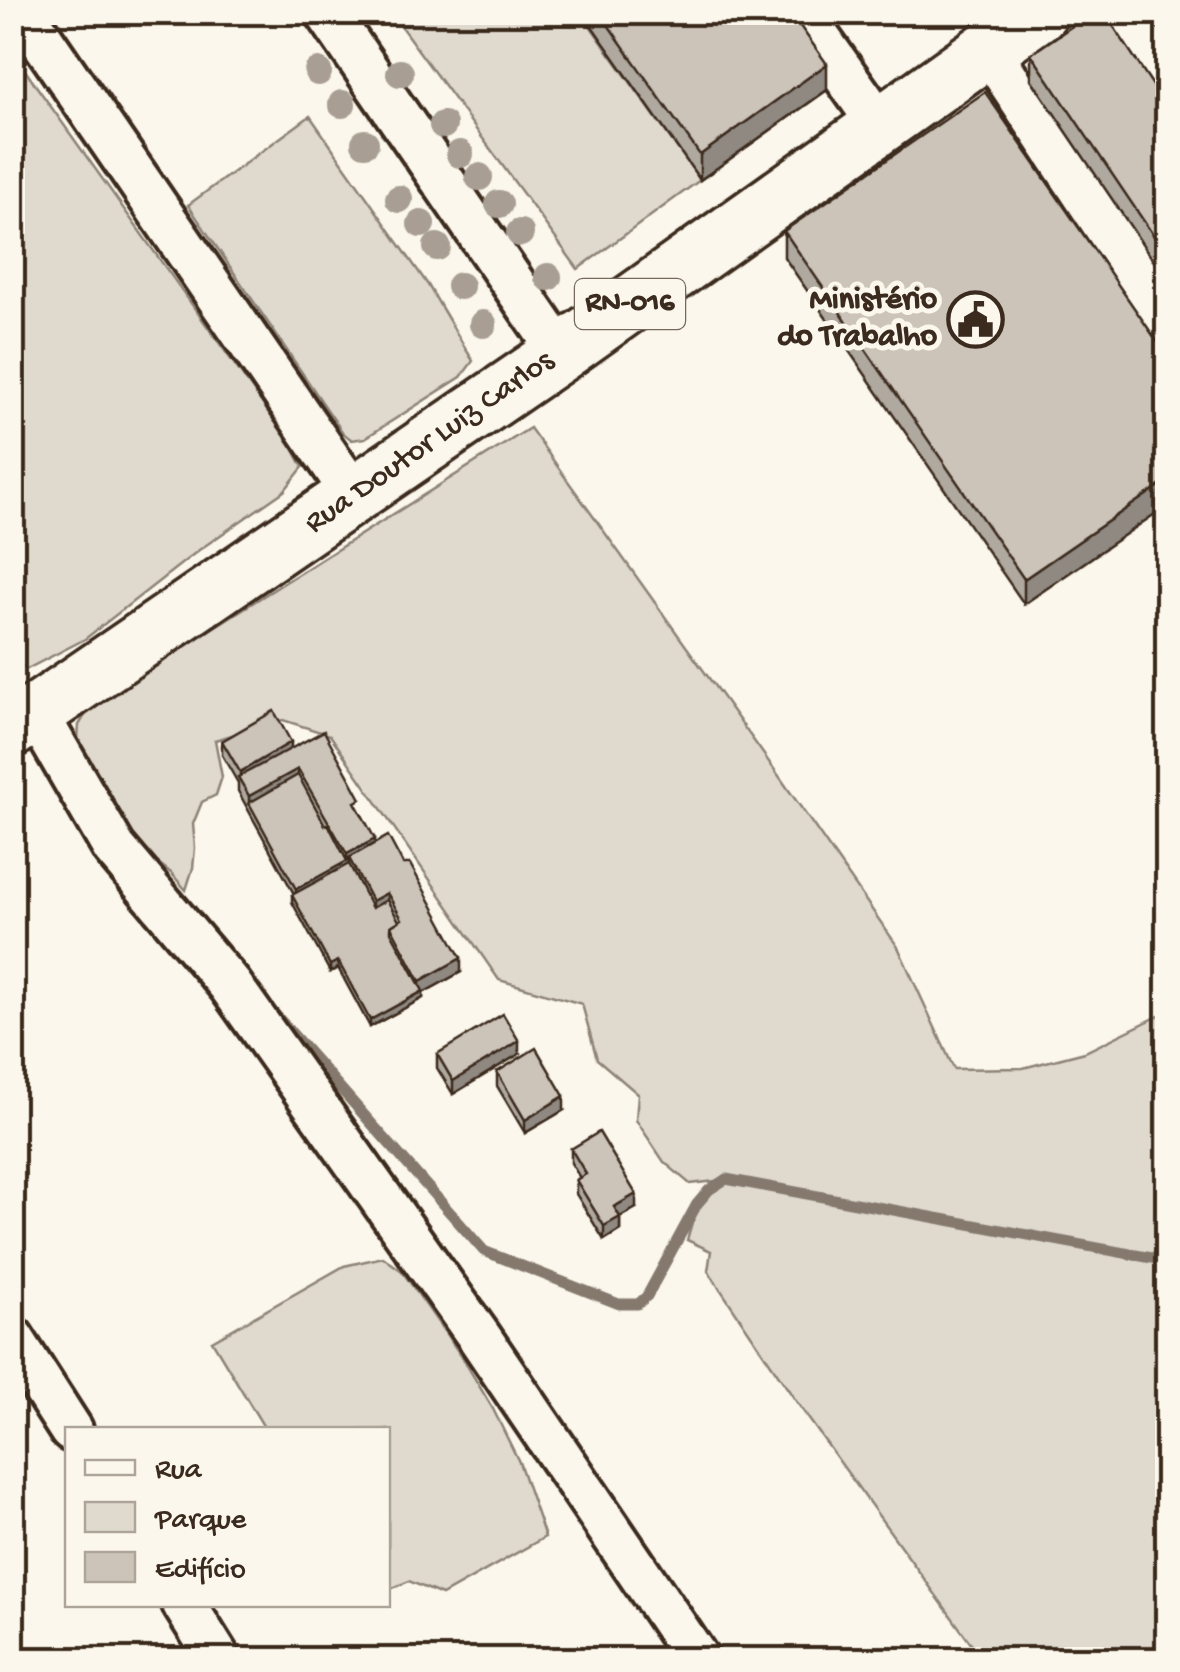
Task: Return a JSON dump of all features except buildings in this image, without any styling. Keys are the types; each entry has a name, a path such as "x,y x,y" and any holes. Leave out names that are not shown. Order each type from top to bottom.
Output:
{"main road":[{"name":"Rua Doutor Luiz Carlos","path":"24,721 561,353 1040,12"}],"street":[{"path":"23,12 354,495"},
{"path":"327,12 561,353"},
{"path":"800,12 880,125"},
{"path":"1120,12 1168,80"},
{"path":"988,49 1168,321"},
{"path":"24,721 114,848 230,985 480,1338 698,1660"},
{"path":"12,1338 69,1427"},
{"path":"186,1607 219,1660"}],"green space":[{"path":"391,13 581,13 700,180 578,269"},
{"path":"12,52 289,441 303,467 284,491 199,550 85,639 27,669 12,659"},
{"path":"310,116 428,285 473,361 461,377 365,438 352,440 343,433 188,205"},
{"path":"530,428 898,947 954,1069 1023,1068 1085,1052 1167,1012 1167,1659 982,1659 798,1404 708,1271 711,1251 687,1240 698,1206 724,1180 690,1184 664,1162 636,1120 638,1094 597,1059 582,1004 499,980 330,735 283,720 215,740 222,777 216,795 202,802 193,824 193,868 186,890 134,838 77,754 79,725 92,704"},
{"path":"383,1257 402,1271 493,1409 519,1462 545,1537 442,1595 409,1581 390,1589 390,1427 264,1427 212,1341 344,1266"}],"waterway":[{"path":"274,1013 484,1251 619,1304 638,1304 647,1296 697,1204 726,1179 1168,1261"}],"place":[{"name":"Ministério do Trabalho","path":"976,319"}]}
